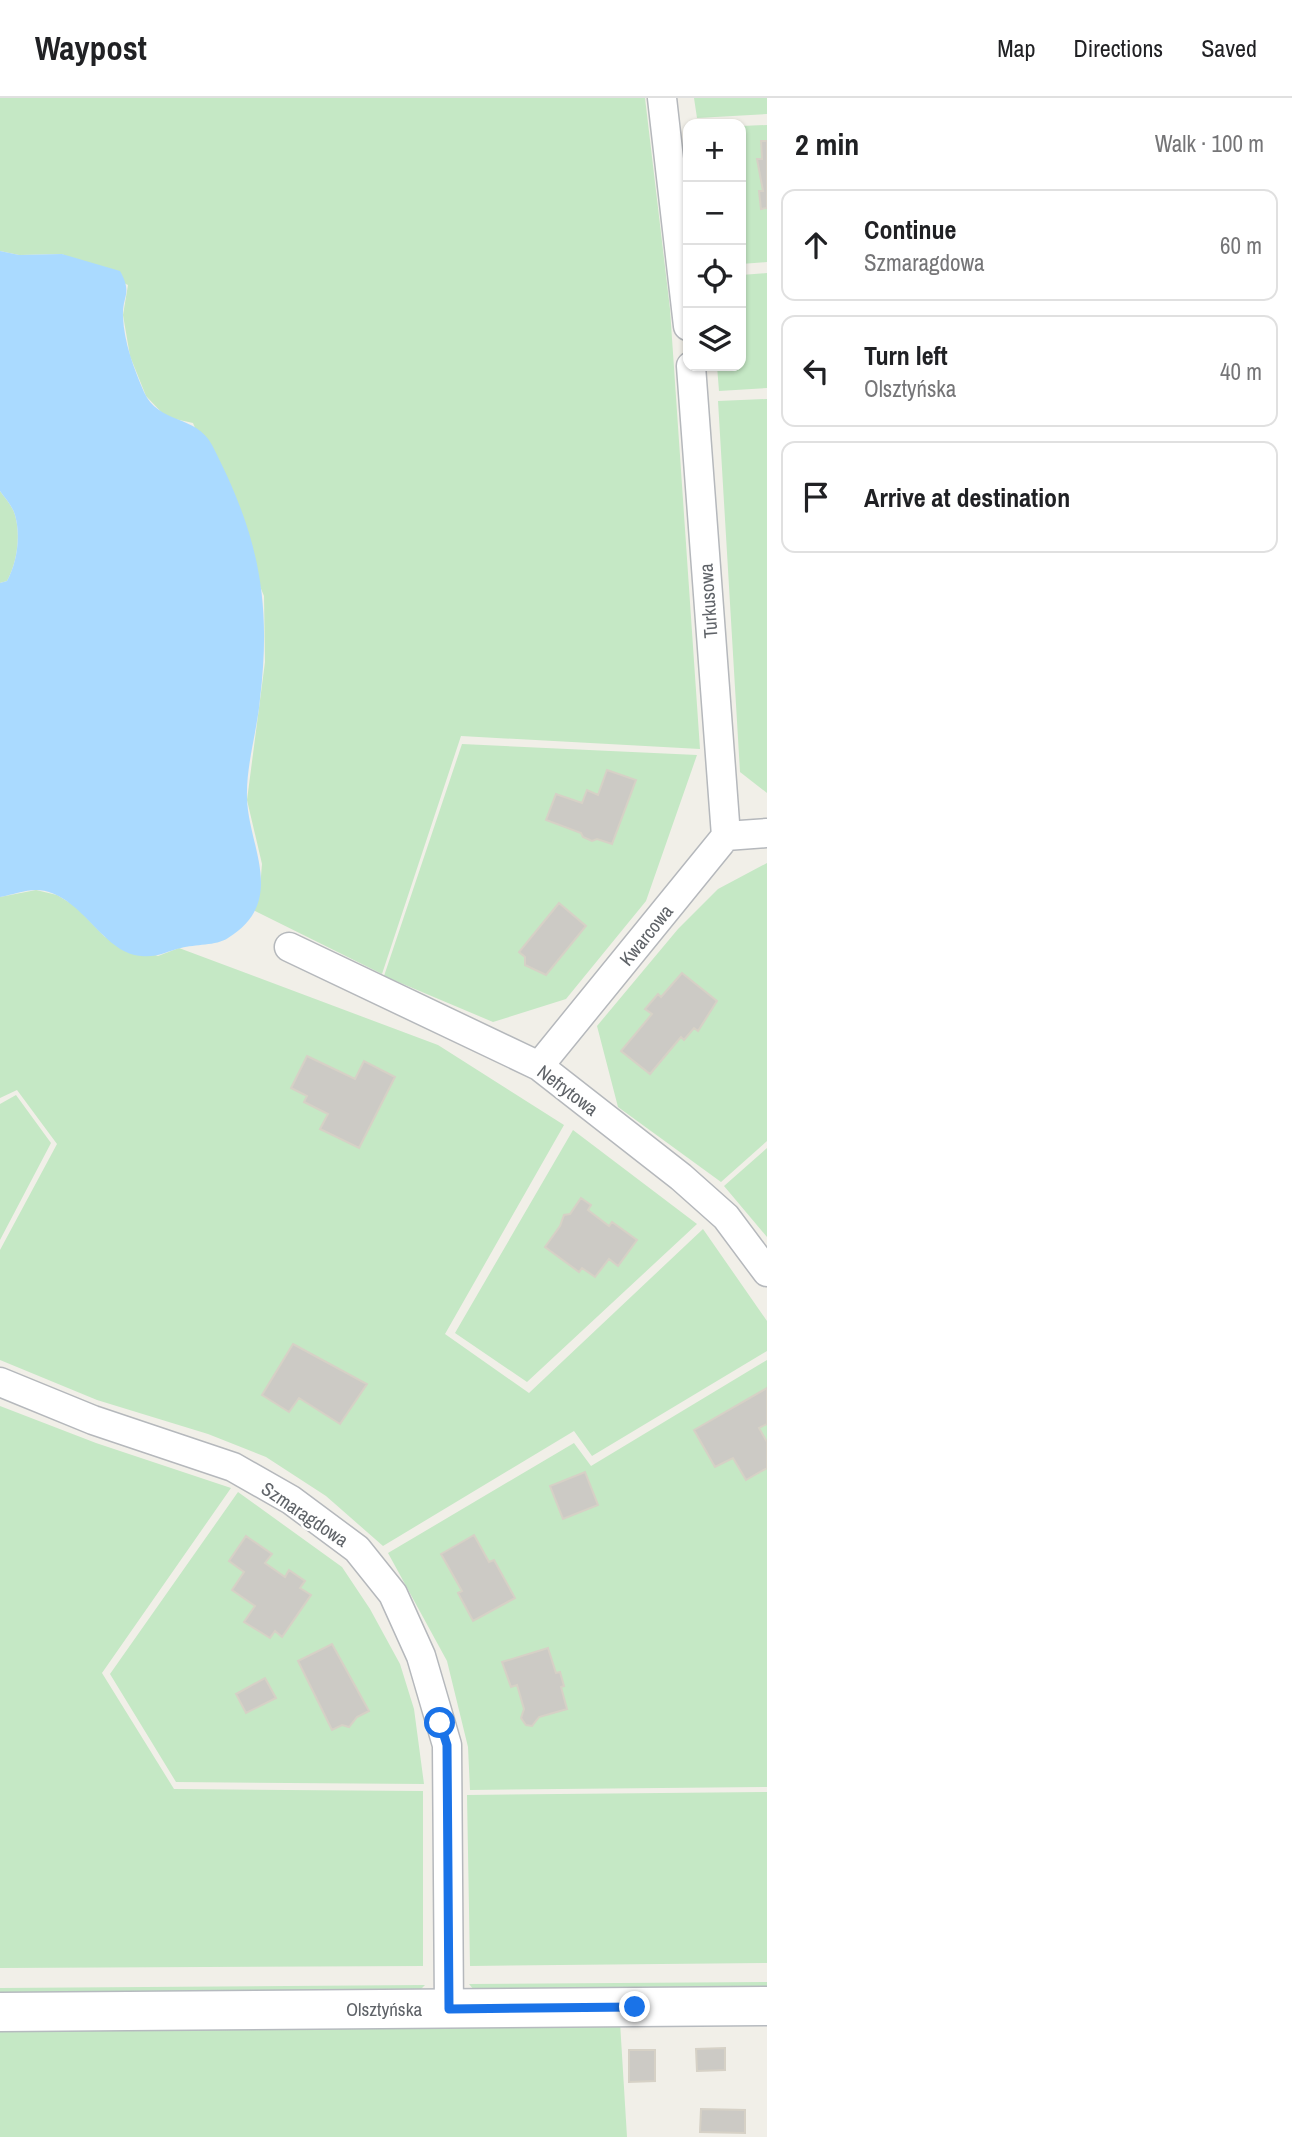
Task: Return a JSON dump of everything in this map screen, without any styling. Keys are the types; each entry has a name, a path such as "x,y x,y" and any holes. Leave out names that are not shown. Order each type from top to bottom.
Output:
{"street":[{"path":"662,98 686,308"},
{"name":"Turkusowa","path":"691,371 726,836"},
{"path":"726,836 767,833"},
{"name":"Kwarcowa","path":"539,1066 726,836"},
{"name":"Nefrytowa","path":"289,947 539,1066 681,1177 726,1217 767,1272"},
{"name":"Szmaragdowa","path":"0,1382 93,1420 233,1467 291,1500 357,1549 393,1594 421,1656 447,1745 449,2009"},
{"name":"Olsztyńska","path":"0,2012 767,2006"}],"green space":[{"path":"0,98 645,98 670,309 700,749 461,736 382,974 253,910 260,888 262,864 247,800 265,662 264,596 193,423 166,417 146,396 130,356 123,315 128,285 62,254 19,255 0,251"},
{"path":"694,98 767,98 767,114 697,118"},
{"path":"767,125 767,262 746,264 746,182 746,126"},
{"path":"767,273 767,388 719,391 717,371 746,371 746,275"},
{"path":"767,399 767,793 740,772 718,401"},
{"path":"0,491 14,512 18,540 16,558 10,574 7,581 0,583"},
{"path":"462,744 697,755 646,901 566,999 493,1022 384,976"},
{"path":"767,863 767,1141 721,1182 618,1107 597,1026 678,929 718,889"},
{"path":"36,890 57,895 75,906 105,937 158,956 179,948 438,1045 564,1125 445,1334 529,1393 703,1229 767,1321 767,1351 592,1456 574,1431 383,1546 326,1496 266,1457 208,1434 97,1400 0,1360 0,1250 57,1144 17,1090 0,1098 0,897"},
{"path":"16,1095 51,1143 0,1240 0,1104"},
{"path":"573,1130 697,1224 527,1382 455,1333"},
{"path":"767,1148 767,1237 724,1186"},
{"path":"767,1360 767,1787 470,1790 468,1747 447,1661 388,1553 574,1443 591,1466"},
{"path":"0,1406 96,1443 231,1488 102,1673 174,1789 423,1791 423,1966 0,1968"},
{"path":"238,1492 342,1567 370,1609 400,1664 414,1709 424,1784 176,1782 110,1674"},
{"path":"767,1792 767,1963 470,1966 467,1795"},
{"path":"767,1982 767,1992 474,1990 469,1984"},
{"path":"425,1985 419,1991 0,1998 0,1988"},
{"path":"620,2022 627,2137 0,2137 0,2027"}],"water":[{"path":"0,251 19,255 62,254 120,271 126,285 123,310 125,336 144,392 158,410 188,423 205,435 228,477 251,538 258,568 264,630 260,699 248,773 247,798 261,890 256,907 246,923 228,938 218,942 141,956 114,945 66,900 52,893 32,890 0,897 0,583 7,581 10,574 16,558 18,540 14,512 0,491"}],"building":[{"path":"761,141 767,141 767,208 761,209 759,191 763,191 757,159 762,159"},
{"path":"607,770 636,780 612,844 597,839 592,841 581,833 546,820 556,794 582,803 587,790 598,795"},
{"path":"559,903 586,926 546,975 525,965 525,957 519,952"},
{"path":"682,973 717,1001 698,1031 694,1028 684,1040 681,1037 650,1074 621,1051 652,1014 645,1009 658,994 661,997"},
{"path":"307,1056 355,1079 364,1061 395,1077 359,1148 320,1129 328,1114 304,1102 307,1096 291,1088"},
{"path":"581,1198 591,1205 588,1210 609,1226 612,1222 637,1240 618,1266 609,1259 595,1277 582,1268 579,1272 545,1247 560,1226 564,1215 570,1214"},
{"path":"293,1344 367,1384 340,1424 299,1398 289,1412 262,1395"},
{"path":"767,1388 767,1424 759,1428 767,1442 767,1468 746,1480 733,1458 715,1467 694,1430"},
{"path":"585,1472 598,1505 563,1519 550,1486"},
{"path":"474,1535 489,1562 494,1560 515,1598 473,1621 458,1593 462,1591 441,1554"},
{"path":"246,1536 272,1554 265,1563 285,1577 289,1570 305,1581 300,1588 311,1595 282,1637 275,1631 270,1638 244,1622 255,1606 232,1590 244,1572 229,1561"},
{"path":"332,1644 369,1711 357,1717 349,1727 342,1725 332,1730 298,1661"},
{"path":"548,1648 556,1673 560,1672 567,1709 539,1717 532,1726 526,1725 521,1718 524,1709 517,1685 511,1687 502,1662"},
{"path":"265,1678 276,1698 246,1713 236,1694"},
{"path":"725,2048 725,2070 697,2071 696,2049"},
{"path":"629,2050 655,2050 655,2081 629,2082"},
{"path":"701,2109 745,2110 745,2133 700,2132"}],"route":[{"path":"440,1723 447,1745 449,2009 635,2007"}]}
